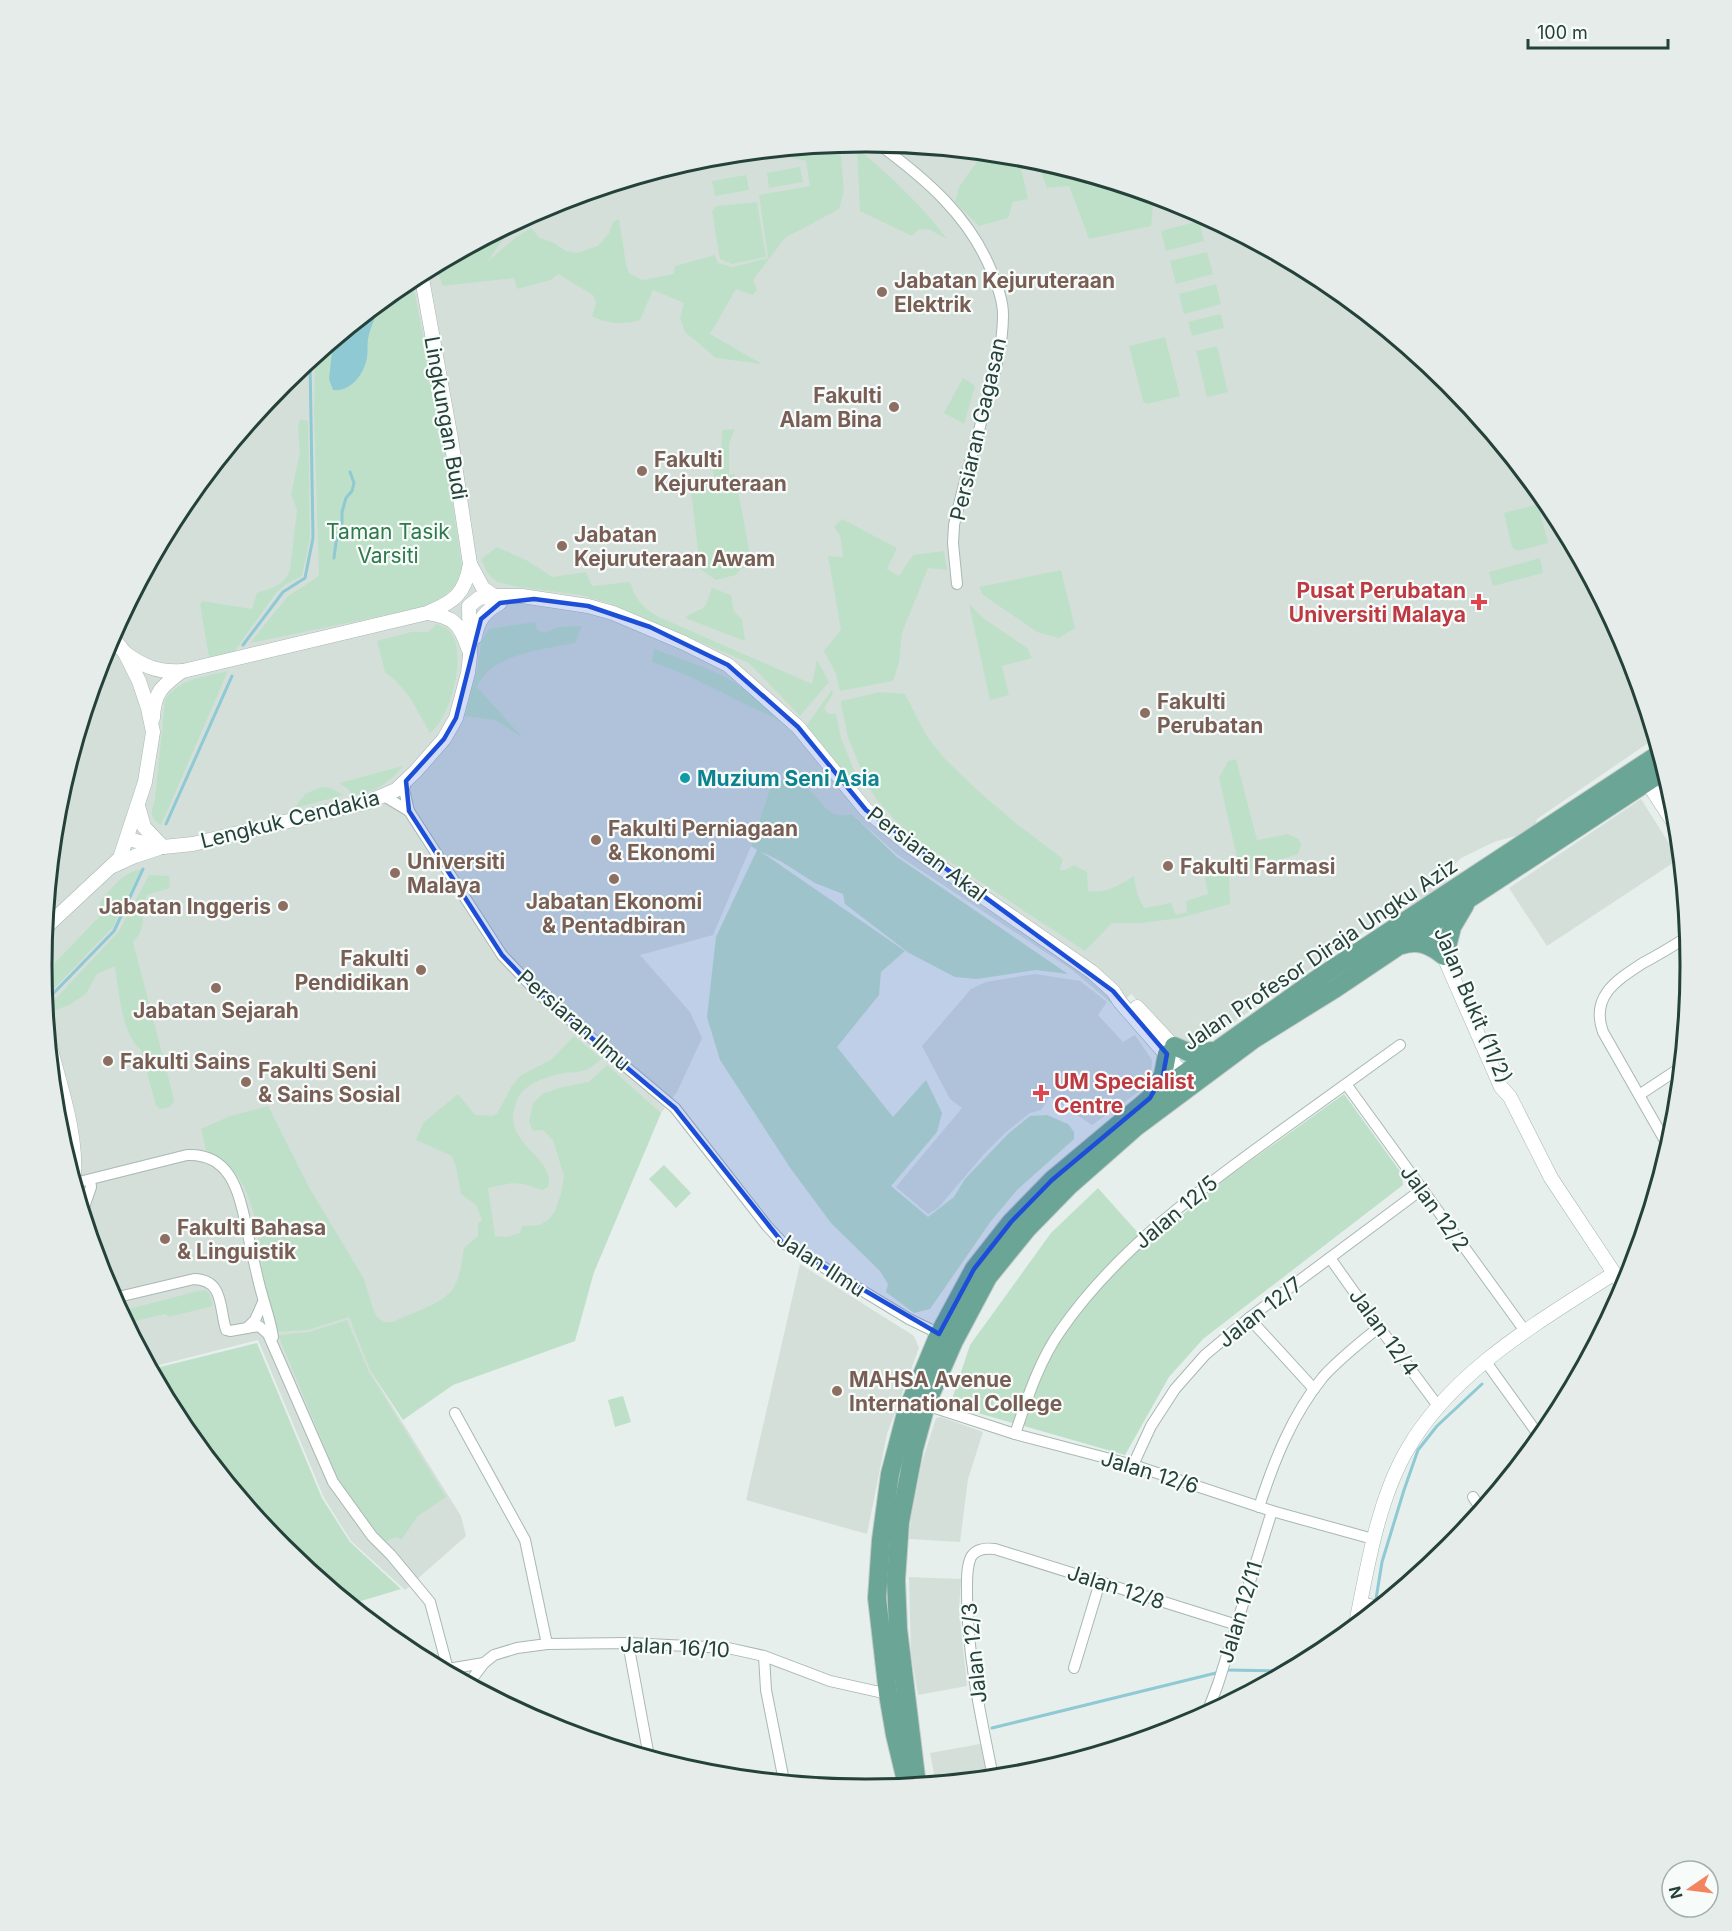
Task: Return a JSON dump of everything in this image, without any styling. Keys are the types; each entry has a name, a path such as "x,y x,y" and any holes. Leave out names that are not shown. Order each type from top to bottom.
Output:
{"main road":[{"name":"Jalan Profesor Diraja Ungku Aziz","path":"916,1777 888,1694 878,1598 881,1540 890,1474 906,1413 946,1337 974,1269 1011,1222 1052,1180 1150,1098 1188,1072 1254,1039 1336,988 1396,947 1432,918 1653,758"},
{"name":"Jalan Profesor Diraja Ungku Aziz","path":"906,1777 898,1629 897,1580 900,1522 914,1449 946,1337 988,1277 1027,1229 1078,1178 1226,1052 1317,979 1470,898 1657,776"},
{"path":"1396,947 1411,942 1446,950 1452,927 1470,898"},
{"path":"1150,1098 1163,1075 1170,1050 1195,1056 1226,1052"},
{"path":"1136,1127 1188,1072"},
{"path":"902,1733 923,1765 925,1776"},
{"path":"896,1778 895,1770 902,1733"}],"street":[{"name":"Persiaran Gagasan","path":"890,153 934,188 974,234 999,291 1003,313 1001,341 991,387 954,525 953,543 957,584"},
{"name":"Lingkungan Budi","path":"423,283 452,442 470,564 463,589 450,602 427,613"},
{"path":"470,564 483,588 497,599 480,619 470,656"},
{"name":"Persiaran Akal","path":"469,606 497,599 520,603 534,599 588,606 613,613 684,643 728,665 798,727 866,810 911,847 1092,972 1113,991 1127,997 1188,1072"},
{"name":"Lingkungan Budi","path":"125,653 138,663 153,669 168,672 182,671 427,613 469,606"},
{"name":"Lengkuk Cendakia","path":"111,867 163,847 219,839 351,807 384,796 406,781 449,731 456,718 465,687 470,656 469,606"},
{"path":"427,613 446,616 455,622 465,638 470,656"},
{"name":"Lingkungan Budi","path":"118,645 125,653 142,688 153,732 145,783 138,806"},
{"path":"153,732 157,695 162,686 182,671"},
{"name":"Persiaran Ilmu","path":"406,781 404,790 409,811 495,947 538,993 668,1102"},
{"path":"1647,782 1664,808"},
{"name":"Persiaran Ilmu","path":"384,796 409,811"},
{"path":"54,920 120,858 138,806"},
{"path":"138,806 144,827 163,847"},
{"name":"Lengkuk Cendakia","path":"127,839 163,847"},
{"name":"Jalan Bukit (11/2)","path":"1432,918 1501,1087 1510,1097 1551,1178 1617,1279"},
{"path":"1662,1135 1603,1032 1599,1019 1601,1005 1609,988 1618,979 1679,942"},
{"name":"Jalan 12/5","path":"1015,1434 1033,1382 1059,1332 1091,1290 1144,1237 1219,1176 1400,1045"},
{"path":"1639,1095 1673,1073"},
{"name":"Jalan 12/2","path":"1346,1084 1525,1331"},
{"name":"Jalan Ilmu","path":"668,1102 782,1242 909,1319 946,1337"},
{"path":"65,1104 72,1142"},
{"path":"82,1182 187,1155 200,1155 219,1165 228,1173 239,1192 273,1343"},
{"path":"87,1198 90,1180"},
{"name":"Jalan 12/7","path":"1133,1465 1151,1426 1175,1389 1205,1355 1249,1318 1421,1190"},
{"name":"Jalan 12/4","path":"1330,1258 1438,1406"},
{"path":"1358,1613 1373,1539 1392,1484 1406,1452 1423,1424 1438,1406 1486,1362 1525,1331 1613,1274"},
{"path":"123,1296 194,1279 206,1280 214,1286 226,1330 259,1326 264,1329 273,1343 333,1482 372,1536 430,1602 447,1662"},
{"path":"248,1328 255,1320 263,1302"},
{"path":"1249,1318 1314,1389"},
{"path":"1259,1507 1283,1441 1314,1389 1346,1355 1379,1327"},
{"path":"1486,1362 1534,1429"},
{"name":"Jalan 12/6","path":"926,1405 1015,1434 1133,1465 1259,1507 1373,1539"},
{"path":"455,1413 525,1540 547,1644"},
{"path":"1473,1497 1477,1503"},
{"name":"Jalan 12/11","path":"1211,1702 1272,1511"},
{"name":"Jalan 12/3","path":"991,1769 979,1707 970,1642 967,1574 970,1558 976,1551 985,1548 995,1549"},
{"name":"Jalan 12/8","path":"995,1549 1237,1625"},
{"path":"1074,1668 1100,1582"},
{"path":"1360,1602 1369,1604"},
{"path":"628,1643 647,1749"},
{"name":"Jalan 16/10","path":"473,1678 484,1663 503,1651 547,1644 628,1643 728,1647 764,1656 830,1681 888,1694"},
{"path":"764,1656 766,1690 783,1774"},
{"path":"457,1669 484,1663"}],"highlighted area":[{"path":"534,599 588,606 650,627 728,665 798,727 866,810 1113,991 1167,1054 1163,1075 1150,1098 1052,1180 1011,1222 974,1269 939,1334 782,1242 675,1108 538,993 502,955 409,811 406,781 444,739 456,718 481,619 500,603"}],"shaded area":[{"name":"Universiti Malaya","path":"866,152 919,154 972,159 1077,180 1127,195 1226,236 1318,289 1361,320 1441,390 1478,429 1511,470 1571,559 1618,654 1648,743 1537,819 1535,826 1527,833 1494,842 1461,858 1451,868 1444,888 1429,900 1392,912 1197,1048 1179,1042 1131,994 1117,1008 1071,969 899,856 852,814 842,817 830,812 809,790 788,776 770,788 751,846 713,935 640,955 690,1012 702,1038 677,1092 661,1113 594,1272 371,1372 461,1516 466,1536 405,1590 351,1541 324,1498 258,1340 157,1365 114,1277 96,1227 80,1176 68,1124 59,1072 54,1019 52,966 54,912 59,859 68,807 80,755 114,654 161,559 221,470 254,429 330,354 414,289 459,261 506,236 605,195 655,180 760,159"},
{"path":"1641,799 1671,846 1673,863 1547,946 1509,888"},
{"name":"UM Specialist Centre","path":"1035,974 1080,981 1107,1002 1098,1015 1123,1042 1135,1035 1152,1060 1151,1075 1143,1089 1092,1125 1050,1097 1041,1110 1030,1113 1006,1132 938,1208 928,1214 896,1187 962,1108 950,1099 922,1046 971,989 986,982"},
{"name":"MAHSA Avenue International College","path":"800,1264 914,1336 919,1348 887,1434 867,1534 746,1500"},
{"path":"941,1417 983,1432 968,1479 960,1542 909,1539 922,1462 936,1418"},
{"path":"909,1577 961,1579 959,1610 967,1686 918,1695 911,1654"},
{"path":"980,1744 985,1770 935,1776 930,1753"}],"green space":[{"path":"857,152 862,152 905,191 947,239 928,229 918,230 912,236 860,211"},
{"path":"841,153 844,192 839,209 785,238 753,280 757,290 753,295 736,289 710,334 762,364 716,358 685,332 680,318 684,303 653,290 640,320 615,323 592,316 596,303 593,295 558,274 551,280 517,289 514,278 443,286 438,274 505,236 487,262 515,238 531,228 540,238 566,251 576,253 598,246 609,233 613,222 619,219 629,273 642,280 674,274 675,266 715,255 718,263 732,267 768,258 759,195 810,186 806,161 788,156"},
{"path":"978,160 1024,168 1021,169 1028,199 1013,202 1008,218 979,226 955,202 959,187"},
{"path":"800,167 803,182 769,188 767,173"},
{"path":"1041,172 1127,195 1153,205 1151,226 1089,239 1069,186 1047,188"},
{"path":"746,175 749,190 715,196 712,181"},
{"path":"757,202 766,257 732,264 720,259 712,211 716,206"},
{"path":"1195,222 1200,224 1204,241 1166,251 1161,231"},
{"path":"1207,252 1213,274 1176,284 1170,261"},
{"path":"1216,284 1221,304 1184,314 1179,294"},
{"name":"Taman Tasik Varsiti","path":"414,289 443,438 463,574 447,594 425,607 250,643 288,596 319,576 315,368 371,320"},
{"path":"1221,314 1224,328 1192,336 1188,322"},
{"path":"1165,337 1180,396 1147,404 1143,401 1129,346"},
{"path":"1217,346 1228,392 1207,397 1196,351"},
{"path":"963,378 975,386 964,424 944,413"},
{"path":"300,419 308,421 310,538 302,576 276,593 234,652 209,658 200,604 203,601 252,609 257,593 281,583 290,570 297,510 291,494 300,452 298,427"},
{"path":"735,429 729,444 729,475 735,474 752,566 741,569 735,575 716,580 700,569 690,481 714,478 712,461 721,459 722,430"},
{"path":"1535,505 1540,511 1548,543 1518,551 1512,547 1504,513"},
{"path":"842,519 897,548 887,569 899,576 913,555 944,551 947,570 928,568 902,633 899,663 893,681 840,691 836,674 824,651 841,630 828,556 843,557 840,535 834,527"},
{"path":"497,547 528,561 552,577 586,572 592,586 630,582 641,603 659,617 812,684 817,660 829,682 800,716 749,663 611,604 581,595 497,582 488,574 481,559"},
{"path":"1540,558 1543,573 1493,586 1489,572"},
{"path":"1061,570 1075,628 1059,638 1037,632 983,595 979,587"},
{"path":"712,588 731,595 734,612 742,619 745,641 685,618 704,607"},
{"path":"969,604 983,618 1027,648 1032,658 1002,666 1009,695 990,700"},
{"path":"535,622 537,630 545,633 558,627 582,626 575,643 534,651 505,660 483,676 477,687 522,737 495,720 465,716 478,666 481,642 489,629"},
{"path":"436,624 448,629 455,640 457,668 455,684 445,714 430,733 409,696 385,672 377,641 411,632 429,632"},
{"path":"654,649 704,667 732,681 751,694 780,720 684,674 652,662"},
{"path":"228,671 161,825 154,820 152,811 165,700 185,683"},
{"path":"832,690 833,694 824,708 828,714 836,714 841,738 860,785 858,791 806,726"},
{"path":"880,692 905,694 926,735 944,758 1017,824 1063,859 1060,870 1074,865 1087,872 1088,891 1107,890 1134,876 1137,893 1144,908 1171,903 1176,915 1187,912 1186,901 1208,894 1203,866 1237,858 1219,778 1228,761 1236,759 1257,840 1288,834 1299,839 1301,845 1298,854 1229,877 1230,904 1180,918 1142,923 1112,923 1085,951 914,838 877,800 866,782 848,737 841,701"},
{"path":"403,766 381,786 361,795 353,796 339,783"},
{"path":"788,776 808,789 832,813 852,814 897,857 1068,974 1036,970 977,979 955,977 909,953 845,904 843,894 815,883 760,851 905,951 881,972 879,995 837,1047 893,1117 926,1080 942,1113 937,1132 891,1186 928,1217 954,1197 965,1179 1008,1134 1030,1116 1047,1115 1068,1124 1074,1132 1074,1139 1017,1190 991,1221 930,1309 914,1313 886,1292 888,1284 880,1271 831,1223 791,1169 720,1060 707,1017 716,937 757,850 751,846 770,788"},
{"path":"321,787 330,788 344,795 295,808 305,794"},
{"path":"141,869 113,927 53,990 52,966 98,918 100,902 113,886 134,871"},
{"path":"149,875 169,876 170,888 147,895 143,909 143,925 133,942 174,1099 170,1107 160,1109 156,1106 141,1050 129,1034 125,1023 115,966 97,974 86,994 69,1005 54,1011 53,1001 119,931"},
{"path":"574,1036 602,1059 585,1070 563,1073 540,1080 518,1096 513,1122 523,1142 545,1168 549,1177 548,1187 542,1190 513,1183 488,1188 495,1236 507,1237 520,1233 522,1226 540,1225 555,1211 561,1194 564,1176 553,1140 543,1130 533,1131 529,1122 533,1103 544,1093 589,1082 607,1065 661,1113 594,1272 575,1341 453,1385 403,1420 371,1372 349,1317 308,1330 278,1332 263,1278 251,1203 235,1173 206,1150 201,1129 230,1116 268,1106 310,1189 364,1279 377,1317 384,1322 392,1322 441,1300 452,1290 459,1275 464,1248 478,1236 478,1223 482,1220 476,1205 461,1194 452,1156 416,1140 423,1123 458,1094 475,1115 497,1114 511,1087 520,1076 552,1059"},
{"path":"1344,1094 1402,1174 1403,1185 1203,1339 1169,1377 1125,1455 950,1405 970,1345 1051,1233 1098,1188 1148,1244 1224,1180"},
{"path":"664,1165 691,1193 676,1208 649,1179"},
{"path":"205,1290 210,1294 213,1306 169,1317 165,1314 134,1321 129,1309"},
{"path":"347,1320 369,1372 446,1497 418,1516 401,1540 397,1537 387,1541 380,1540 343,1491 278,1335 309,1332"},
{"path":"257,1343 322,1498 350,1542 401,1589 359,1601 330,1577 254,1502 221,1461 159,1367"},
{"path":"623,1396 631,1422 615,1427 608,1400"}],"water":[{"path":"375,317 369,334 367,358 360,376 351,385 340,390 333,390 329,379 332,352"}],"waterway":[{"path":"243,645 283,592 305,578 313,538 310,372"},
{"path":"334,558 336,542 342,525 342,512 354,483 350,472"},
{"path":"166,824 232,676"},
{"path":"53,994 114,931 143,869"},
{"path":"1376,1598 1382,1562 1418,1450 1437,1426 1482,1384"},
{"path":"1226,1670 1272,1671"},
{"path":"992,1728 1220,1672"}],"place":[{"name":"Jabatan Kejuruteraan Elektrik","path":"882,292"},
{"name":"Fakulti Alam Bina","path":"894,407"},
{"name":"Fakulti Kejuruteraan","path":"642,471"},
{"name":"Jabatan Kejuruteraan Awam","path":"562,546"},
{"name":"Pusat Perubatan Universiti Malaya","path":"1479,602"},
{"name":"Fakulti Perubatan","path":"1145,713"},
{"name":"Muzium Seni Asia","path":"685,778"},
{"name":"Fakulti Perniagaan & Ekonomi","path":"596,840"},
{"name":"Fakulti Farmasi","path":"1168,866"},
{"name":"Universiti Malaya","path":"395,873"},
{"name":"Jabatan Ekonomi & Pentadbiran","path":"614,879"},
{"name":"Jabatan Inggeris","path":"283,906"},
{"name":"Fakulti Pendidikan","path":"421,970"},
{"name":"Jabatan Sejarah","path":"216,988"},
{"name":"Fakulti Sains","path":"108,1061"},
{"name":"Fakulti Seni & Sains Sosial","path":"246,1082"},
{"name":"UM Specialist Centre","path":"1041,1093"},
{"name":"Fakulti Bahasa & Linguistik","path":"165,1239"},
{"name":"MAHSA Avenue International College","path":"837,1391"}]}
